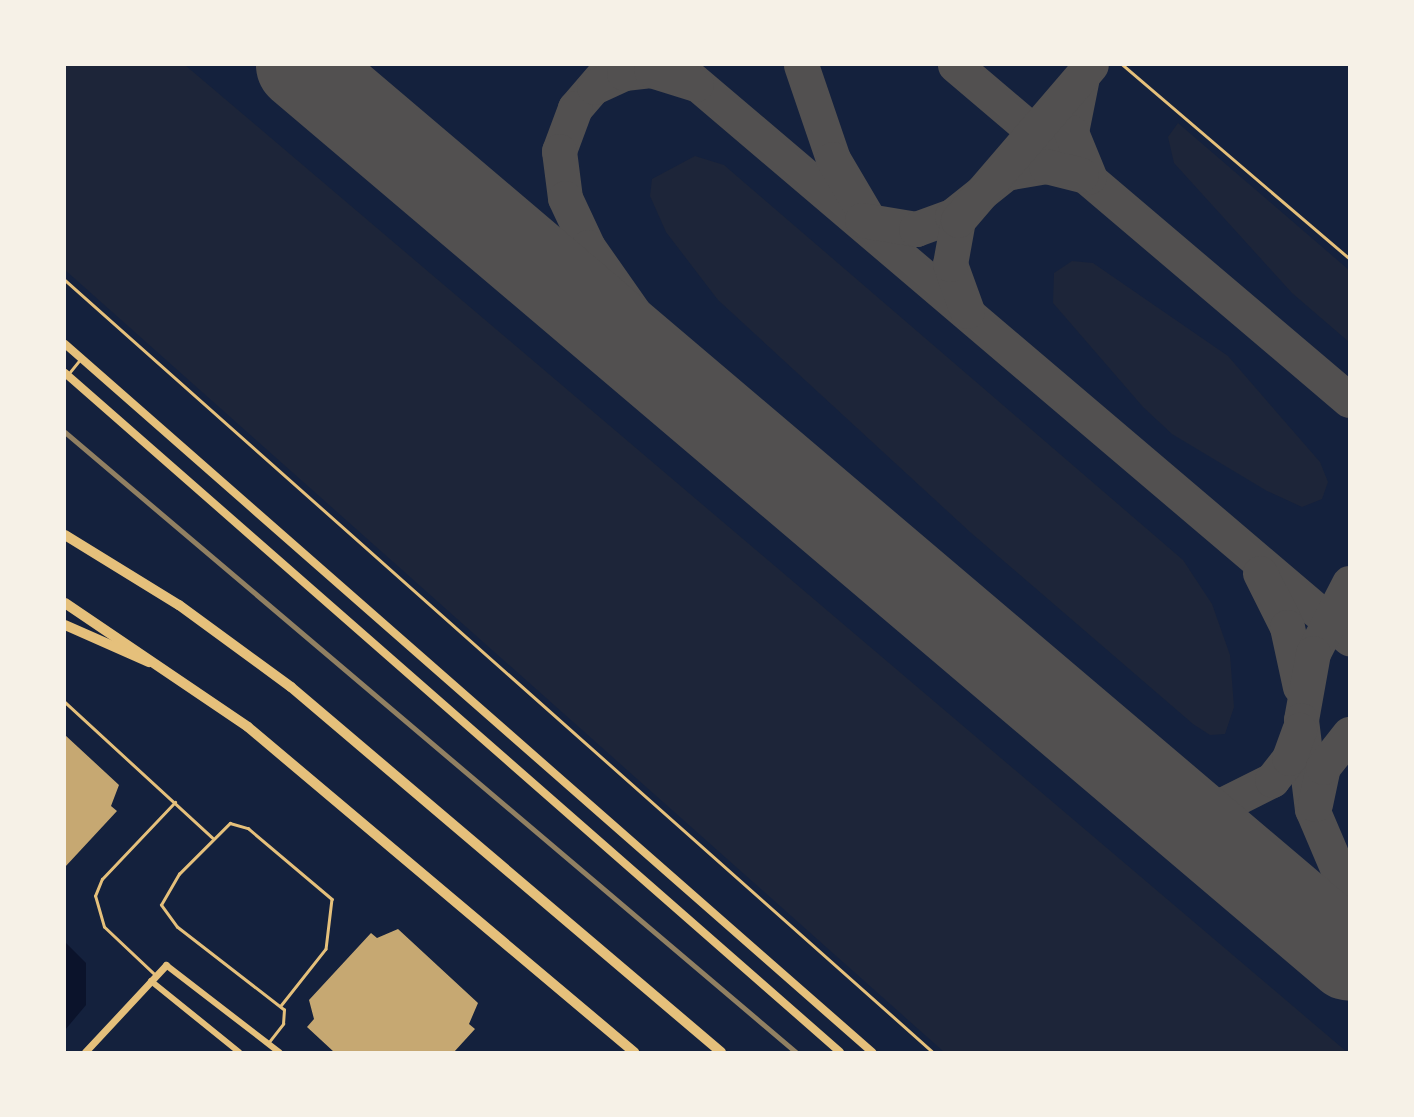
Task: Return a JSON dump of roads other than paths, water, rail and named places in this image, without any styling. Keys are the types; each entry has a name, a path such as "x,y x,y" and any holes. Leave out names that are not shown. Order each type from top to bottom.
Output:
{"highway":[{"path":"65,536 179,605 291,687 721,1052"},
{"path":"65,603 171,671 291,761 634,1052"},
{"path":"65,625 171,671"}],"main road":[{"path":"65,344 872,1052"},
{"path":"66,375 840,1052"}],"street":[{"path":"85,1052 166,965 279,1052"},
{"path":"153,978 239,1052"}],"lane":[{"path":"1123,65 1349,258"},
{"path":"65,280 933,1052"},
{"path":"66,375 81,359"},
{"path":"65,702 212,837"},
{"path":"153,978 104,928 95,896 102,879 175,802"},
{"path":"268,1043 286,1018 281,1006 163,911 163,894 223,826 242,825 325,887 332,899 326,949 281,1006"}],"railway":[{"path":"65,432 796,1052"}]}
